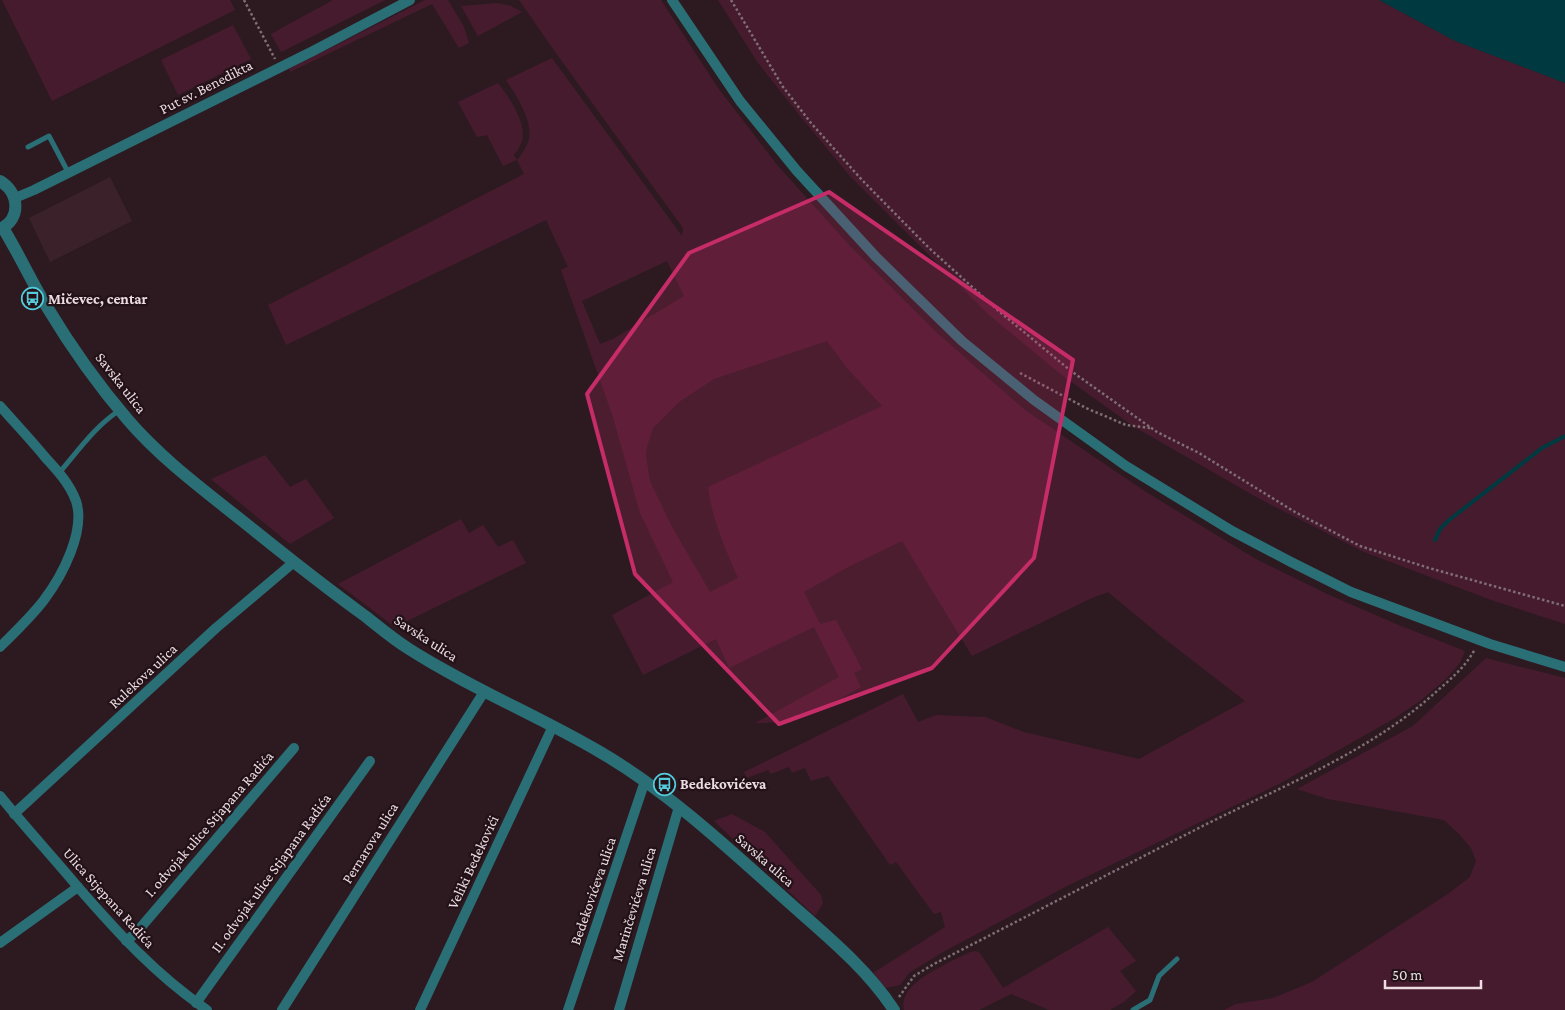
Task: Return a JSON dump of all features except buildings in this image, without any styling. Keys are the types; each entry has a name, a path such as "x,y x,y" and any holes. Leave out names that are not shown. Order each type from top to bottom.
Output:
{"street":[{"name":"Put sv. Benedikta","path":"15,198 410,0"},
{"path":"672,0 740,101 804,179 876,257 962,341 1034,400 1126,466 1232,531 1291,562 1351,592 1480,640 1565,667"},
{"path":"0,181 8,186 15,198 16,209 13,218 2,229"},
{"name":"Savska ulica","path":"2,229 16,249 45,304 65,336 120,410 142,436 172,464 294,562 404,646 484,692 553,726 622,765 645,781 679,807 827,936 862,971 886,998 893,1010"},
{"path":"0,406 59,473 76,501 78,516 78,529 72,548 56,581 44,599 0,647"},
{"name":"Rulekova ulica","path":"14,814 216,628 294,562"},
{"name":"Pernarova ulica","path":"282,1010 484,692"},
{"name":"Veliki Bedekovići","path":"420,1010 553,726"},
{"name":"I. odvojak ulice Stjapana Radića","path":"126,941 136,932 294,748"},
{"name":"II. odvojak ulice Stjapana Radića","path":"196,1003 370,762"},
{"name":"Bedekovićeva ulica","path":"568,1010 645,781"},
{"name":"Ulica Stjepana Radića","path":"0,796 102,916 126,941 165,979 207,1010"},
{"name":"Marinčevićeva ulica","path":"619,1010 679,807"},
{"path":"0,943 78,887"}],"lane":[{"path":"28,147 49,136 68,172"},
{"path":"59,473 100,426 120,410"},
{"path":"1133,1010 1150,1000 1159,976 1177,959"}],"path":[{"path":"244,0 279,67"},
{"path":"731,0 783,86 811,123 862,180 929,248 1001,313 1071,370 1151,428 1199,453 1295,512 1360,546 1565,606"},
{"path":"1015,370 1086,408 1126,425 1151,428"},
{"path":"893,1010 901,993 914,976 934,964 1186,834 1278,791 1350,753 1396,724 1424,703 1463,667 1480,640"}],"highlighted area":[{"path":"829,192 1073,360 1034,558 932,668 779,724 635,574 587,394 689,253"}],"shaded area":[{"path":"2,0 230,0 235,10 52,101"},
{"path":"333,0 385,0 281,52 271,34"},
{"path":"425,0 448,0 464,27 469,43 459,48 432,4 290,72 289,69"},
{"path":"519,0 661,0 718,88 778,166 850,246 937,333 1025,410 1146,492 1254,558 1327,594 1465,651 1460,663 1446,679 1420,701 1395,718 1277,785 1067,886 943,952 909,973 900,985 886,988 873,973 945,927 941,912 934,914 896,862 890,865 828,776 811,781 805,768 792,773 789,767 771,774 768,770 747,778 744,772 903,694 918,722 936,715 985,717 1024,732 1139,759 1245,701 1108,592 972,656 902,541 850,566 804,592 820,624 836,620 862,669 854,673 861,687 833,702 793,718 775,722 755,723 839,677 814,627 729,668 716,639 643,675 612,615 673,582 640,513 612,414 561,270 568,267 546,220 286,345 268,305 524,174 517,160 528,142 530,132 523,108 506,80 552,58 682,236 683,228","holes":["667,261 684,296 613,339 600,344 582,301","827,341 847,368 882,406 708,487 716,522 738,578 710,592 671,525 650,481 646,456 653,428 679,402 714,379"]},
{"path":"718,0 1379,0 1455,41 1565,83 1565,624 1494,601 1364,552 1256,497 1133,426 1063,376 989,315 850,176 758,63"},
{"path":"498,3 511,6 522,12 478,36 461,6"},
{"path":"233,25 251,59 178,95 161,60"},
{"path":"498,83 516,110 522,126 522,141 514,155 517,160 503,166 487,135 477,137 458,102"},
{"path":"110,177 132,221 50,262 29,218"},
{"path":"265,455 290,487 306,479 334,518 290,544 211,479"},
{"path":"461,519 469,533 483,525 498,547 513,540 526,563 395,627 338,584"},
{"path":"1486,658 1565,678 1565,1010 1224,1010 1236,1004 1273,998 1312,982 1448,894 1470,877 1476,861 1471,848 1444,820 1328,799 1297,789 1413,726"},
{"path":"732,814 765,832 821,895 823,903 815,916 714,821"},
{"path":"1108,927 1136,961 1120,971 1136,991 1125,1001 1110,1010 1049,1010 1011,994 979,1010 904,1010 904,1000 917,982 938,968 970,952 976,951 980,953 1003,988"}],"water":[{"path":"1379,0 1565,0 1565,83 1455,41"}],"waterway":[{"path":"1435,540 1440,529 1449,520 1542,448 1565,436"}],"place":[{"name":"Mičevec, centar","path":"32,299"},
{"name":"Bedekovićeva","path":"664,784"}]}
